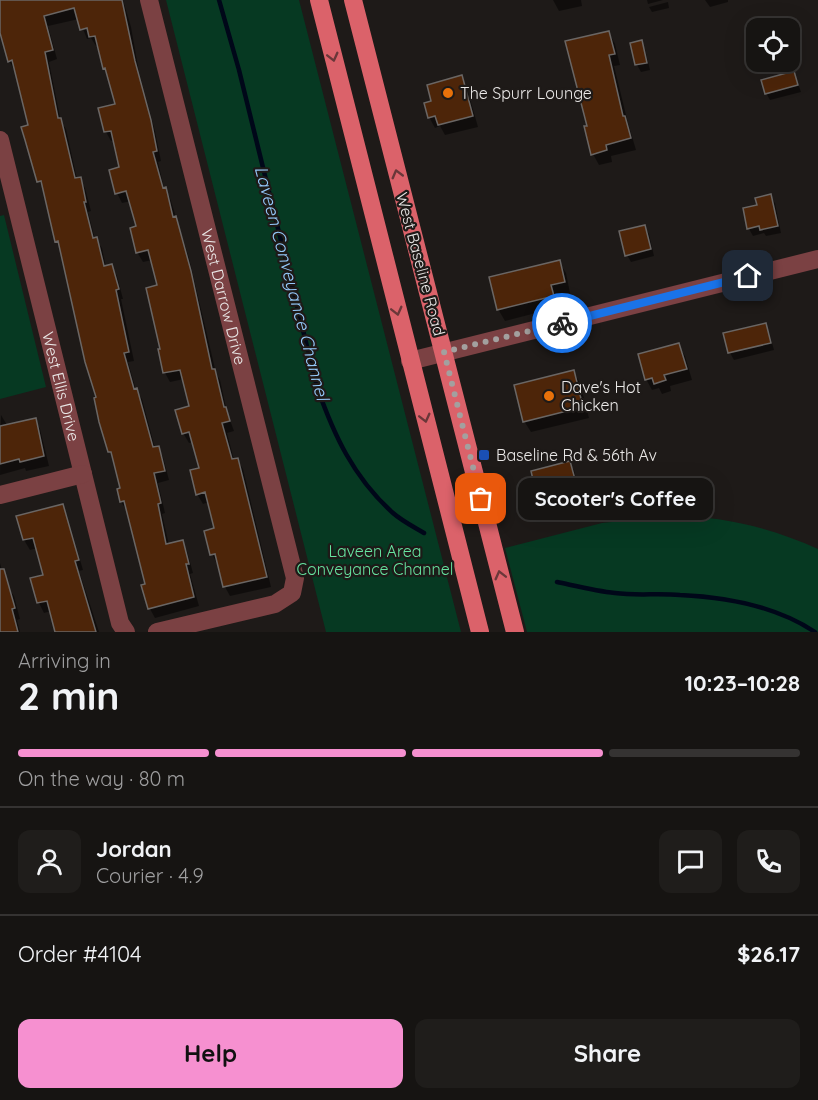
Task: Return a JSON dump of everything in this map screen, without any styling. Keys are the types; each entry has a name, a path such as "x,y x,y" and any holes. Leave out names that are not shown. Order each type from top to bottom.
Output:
{"main road":[{"name":"West Baseline Road","path":"319,0 480,632"},
{"name":"West Baseline Road","path":"353,0 515,632"}],"street":[{"name":"West Darrow Drive","path":"149,0 295,578 292,593 275,604 157,632"},
{"name":"West Ellis Drive","path":"0,140 120,623 126,632"},
{"path":"410,361 818,258"},
{"path":"0,495 83,474"}],"green space":[{"name":"Laveen Area Conveyance Channel","path":"166,0 299,0 461,632 326,632"},
{"path":"4,215 46,387 0,399 0,216"},
{"path":"672,516 710,518 765,529 818,549 818,632 527,632 505,548 602,523"}],"building":[{"path":"0,0 122,0 151,120 157,151 153,152 163,188 166,187 173,217 176,216 191,271 212,369 215,369 224,407 226,407 230,421 222,423 232,459 238,458 267,577 223,587 215,554 210,555 204,531 214,528 205,492 196,495 190,470 199,468 189,432 182,434 175,410 189,406 180,370 163,373 146,288 157,285 148,250 136,253 130,228 136,226 126,191 115,194 109,170 119,167 111,131 104,132 98,108 115,104 105,68 103,69 95,36 89,37 87,28 80,30 74,8 44,16 53,50 45,52 58,118 61,118 75,178 81,177 86,202 84,202 93,238 97,237 104,266 112,264 119,289 116,290 129,352 124,353 134,389 137,388 153,447 159,446 165,471 154,473 161,503 158,504 166,544 183,540 189,564 186,564 194,597 148,609 141,585 145,584 124,501 120,502 117,489 120,488 111,452 108,452 99,422 94,398 96,397 85,362 58,241 55,242 41,181 37,182 21,127 28,125 12,60 8,62 0,33"},
{"path":"609,31 615,54 609,55 623,116 625,116 631,138 606,145 607,150 591,155 584,126 587,126 565,41"},
{"path":"642,40 647,63 635,65 630,43"},
{"path":"794,72 798,85 765,94 761,80"},
{"name":"The Spurr Lounge","path":"462,75 473,116 438,125 435,116 428,118 424,103 431,101 427,85"},
{"path":"771,194 778,226 760,230 759,226 747,229 743,208 757,205 755,198"},
{"path":"645,225 651,249 625,256 619,231"},
{"path":"560,260 565,282 551,285 554,296 497,310 489,277"},
{"path":"766,323 771,343 728,353 723,333"},
{"path":"679,343 687,369 664,375 666,380 654,384 652,378 645,380 638,354"},
{"name":"Dave's Hot Chicken","path":"574,370 583,407 523,422 514,385"},
{"path":"36,418 44,456 0,464 0,426"},
{"path":"570,461 576,483 536,493 531,471"},
{"path":"63,504 79,560 75,561 96,632 55,632 47,601 37,603 30,578 43,575 33,538 23,540 16,516"},
{"path":"0,569 4,569 15,608 12,609 18,632 0,632"}],"waterway":[{"name":"Laveen Conveyance Channel","path":"219,0 239,70 317,387 338,438 356,470 393,513 424,533"},
{"name":"Laveen Conveyance Channel","path":"557,582 623,594 672,594 732,601 767,609 815,632"}],"way so far":[{"path":"481,499 444,352 562,323"}],"place":[{"name":"The Spurr Lounge","path":"448,93"},
{"name":"Dave's Hot Chicken","path":"549,396"},
{"name":"Baseline Rd & 56th Av","path":"484,455"},
{"name":"Scooter's Coffee","path":"481,499"}],"route":[{"path":"562,323 748,276"}]}
